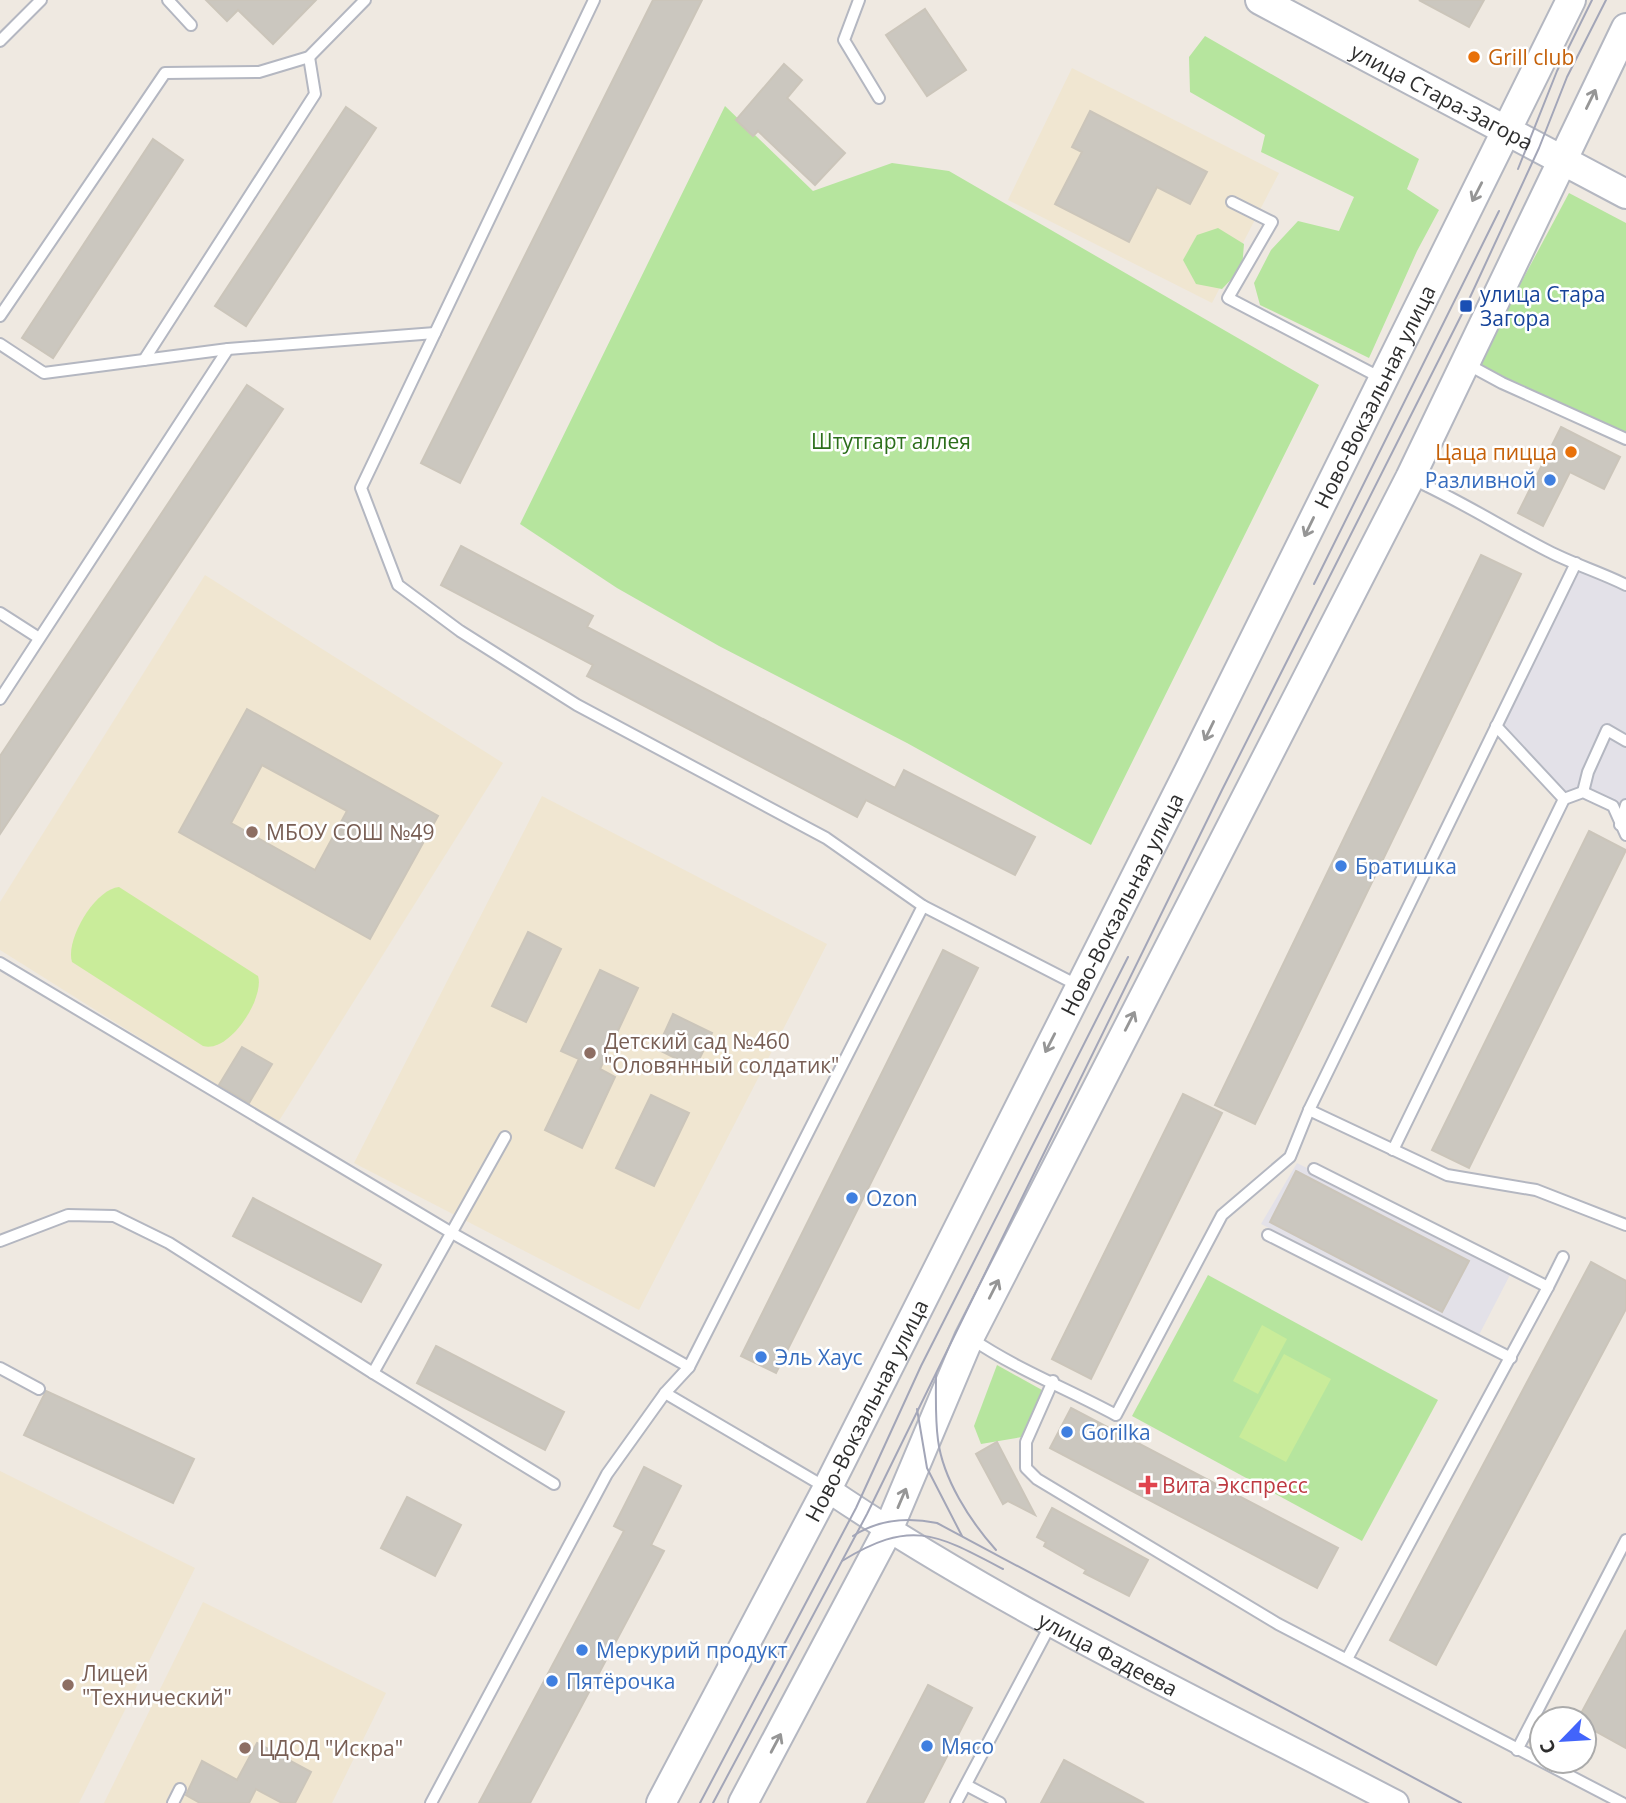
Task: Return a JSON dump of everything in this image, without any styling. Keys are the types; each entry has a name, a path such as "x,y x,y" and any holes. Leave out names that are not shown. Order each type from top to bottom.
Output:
{"main road":[{"name":"улица Стара-Загора","path":"1260,0 1626,194"},
{"name":"Ново-Вокзальная улица","path":"661,1803 827,1489 1191,769 1381,378 1571,0"},
{"path":"743,1803 888,1530 969,1338 1410,478 1626,27"}],"street":[{"name":"улица Фадеева","path":"827,1489 888,1530 1052,1622 1396,1803"}],"lane":[{"path":"0,41 41,0"},
{"path":"169,0 191,25"},
{"path":"0,316 165,72 259,72 309,58 365,0"},
{"path":"594,0 361,488 398,585 460,631 577,705 826,838 923,906 1079,986"},
{"path":"859,0 844,40 879,99"},
{"path":"144,360 315,94 309,58"},
{"path":"1232,202 1272,222 1228,298 1381,378"},
{"path":"0,344 44,373 228,349 435,333"},
{"path":"0,699 228,349"},
{"path":"1464,362 1502,383 1626,439"},
{"path":"1410,478 1576,563 1597,569 1626,585"},
{"path":"969,1338 1002,1359 1053,1381 1116,1415 1222,1215 1290,1157 1309,1110 1576,563"},
{"path":"0,613 39,638"},
{"path":"1496,726 1564,799"},
{"path":"1583,793 1588,772 1607,730 1626,741"},
{"path":"1393,1150 1564,799 1583,793 1613,806 1623,830"},
{"path":"1623,830 1626,805"},
{"path":"431,1803 607,1474 665,1393 689,1367 923,906"},
{"path":"0,963 452,1233 689,1367"},
{"path":"1309,1110 1447,1175 1536,1190 1626,1225"},
{"path":"373,1373 505,1137"},
{"path":"1314,1169 1548,1287"},
{"path":"0,1241 68,1215 114,1216 169,1243 554,1484"},
{"path":"1268,1235 1511,1358"},
{"path":"1347,1659 1563,1257"},
{"path":"0,1368 39,1389"},
{"path":"1053,1381 1026,1441 1026,1468 1037,1479 1278,1623 1622,1803"},
{"path":"665,1393 827,1489"},
{"path":"1517,1750 1626,1540"},
{"path":"956,1803 1052,1622"},
{"path":"966,1785 1000,1803"},
{"path":"173,1803 180,1789"}],"shaded area":[{"path":"1072,68 1279,173 1212,303 1008,200"},
{"path":"1576,563 1626,585 1626,835 1612,806 1584,793 1564,799 1496,726"},
{"name":"МБОУ СОШ №49","path":"205,575 503,763 277,1124 0,950 0,902"},
{"name":"Детский сад №460 \"Оловянный солдатик\"","path":"542,796 827,944 639,1310 354,1163"},
{"path":"1297,1163 1511,1273 1479,1335 1261,1224"},
{"name":"Лицей \"Технический\"","path":"0,1471 195,1568 79,1803 0,1803"},
{"name":"ЦДОД \"Искра\"","path":"203,1602 386,1693 332,1803 104,1803"}],"green space":[{"path":"1205,36 1419,159 1407,189 1439,210 1417,251 1369,358 1260,305 1254,283 1271,250 1298,221 1339,231 1354,197 1261,152 1265,135 1190,92 1189,57"},
{"name":"Штутгарт аллея","path":"725,106 813,191 892,163 949,171 1319,385 1091,845 907,743 719,646 617,588 520,524"},
{"path":"1569,193 1626,223 1626,441 1478,363"},
{"path":"1218,228 1244,244 1242,268 1222,289 1196,284 1183,260 1197,235"},
{"path":"119,887 258,976 259,986 251,1010 224,1042 203,1046 72,962 73,941 84,917 101,896"},
{"path":"1208,1275 1438,1400 1362,1541 1132,1416"},
{"path":"1262,1325 1287,1339 1258,1394 1233,1381"},
{"path":"1284,1354 1331,1379 1286,1462 1239,1437"},
{"path":"997,1365 1042,1390 1022,1437 981,1444 974,1426"}],"building":[{"path":"206,0 316,0 273,44 238,10 227,21"},
{"path":"653,0 702,0 460,483 421,463"},
{"path":"1419,0 1484,0 1469,27"},
{"path":"925,9 966,70 927,96 886,35"},
{"path":"784,64 802,80 787,98 845,153 815,185 758,131 753,136 736,120"},
{"path":"346,107 376,128 246,326 215,306"},
{"path":"1090,111 1207,172 1190,204 1157,187 1129,242 1055,204 1082,152 1072,147"},
{"path":"153,139 183,160 53,358 22,338"},
{"path":"247,385 283,409 0,834 0,756"},
{"name":"Разливной","path":"1561,427 1620,457 1604,489 1570,472 1543,526 1518,513"},
{"path":"461,546 593,616 587,627 895,788 904,770 1035,837 1015,875 866,800 857,817 587,676 593,665 441,585"},
{"path":"1481,555 1521,574 1255,1124 1215,1105"},
{"path":"247,709 438,816 370,939 179,832","holes":["262,765 347,811 315,870 231,823"]},
{"path":"1589,831 1626,850 1469,1168 1432,1150"},
{"path":"528,932 561,949 526,1022 492,1006"},
{"path":"943,950 978,968 776,1373 741,1356"},
{"path":"600,970 638,988 600,1069 615,1077 582,1148 545,1130 579,1059 561,1051"},
{"path":"673,1014 712,1033 695,1068 657,1049"},
{"path":"242,1047 272,1064 249,1103 219,1085"},
{"path":"1183,1094 1222,1113 1091,1379 1052,1359"},
{"path":"651,1095 689,1113 654,1186 616,1168"},
{"path":"1296,1171 1469,1261 1442,1312 1270,1222"},
{"path":"253,1198 381,1265 361,1302 233,1236"},
{"path":"1591,1262 1626,1281 1626,1309 1436,1665 1390,1640"},
{"path":"436,1346 564,1412 545,1450 417,1383"},
{"path":"46,1391 194,1459 173,1503 24,1435"},
{"path":"1071,1408 1338,1548 1317,1588 1050,1448"},
{"path":"997,1442 1035,1515 1008,1501 1003,1504 976,1454"},
{"path":"644,1467 681,1486 651,1545 664,1551 530,1803 479,1803 624,1531 614,1526"},
{"path":"407,1497 461,1525 435,1576 381,1548"},
{"path":"1052,1508 1148,1560 1129,1596 1084,1573 1086,1570 1044,1546 1046,1542 1037,1537"},
{"path":"1626,1630 1626,1748 1598,1733 1598,1705 1586,1705"},
{"path":"928,1685 972,1708 923,1803 867,1803"},
{"path":"257,1743 311,1772 295,1803 282,1803 256,1789 249,1803 200,1803 186,1795 202,1761 237,1780"},
{"path":"1064,1760 1144,1803 1041,1803"}],"tram line":[{"path":"1518,169 1557,71 1592,0"},
{"path":"713,1803 867,1514 1222,790 1466,306 1539,148 1567,77 1606,0"},
{"path":"1314,584 1499,211"},
{"path":"700,1803 856,1508 921,1366 1128,957"},
{"path":"936,1374 937,1432 946,1470 959,1499 996,1550"},
{"path":"917,1409 927,1468 962,1536"},
{"path":"853,1536 873,1526 894,1521 937,1523 1461,1803"},
{"path":"842,1561 887,1539 923,1536 959,1547 1003,1569"}],"place":[{"name":"Grill club","path":"1474,57"},
{"name":"улица Стара Загора","path":"1466,306"},
{"name":"Цаца пицца","path":"1571,452"},
{"name":"Разливной","path":"1550,480"},
{"name":"МБОУ СОШ №49","path":"252,832"},
{"name":"Братишка","path":"1341,866"},
{"name":"Детский сад №460 \"Оловянный солдатик\"","path":"590,1053"},
{"name":"Ozon","path":"852,1198"},
{"name":"Эль Хаус","path":"761,1357"},
{"name":"Gorilka","path":"1067,1432"},
{"name":"Вита Экспресс","path":"1148,1485"},
{"name":"Меркурий продукт","path":"582,1650"},
{"name":"Пятёрочка","path":"552,1681"},
{"name":"Лицей \"Технический\"","path":"68,1685"},
{"name":"Мясо","path":"927,1746"},
{"name":"ЦДОД \"Искра\"","path":"245,1748"}]}
